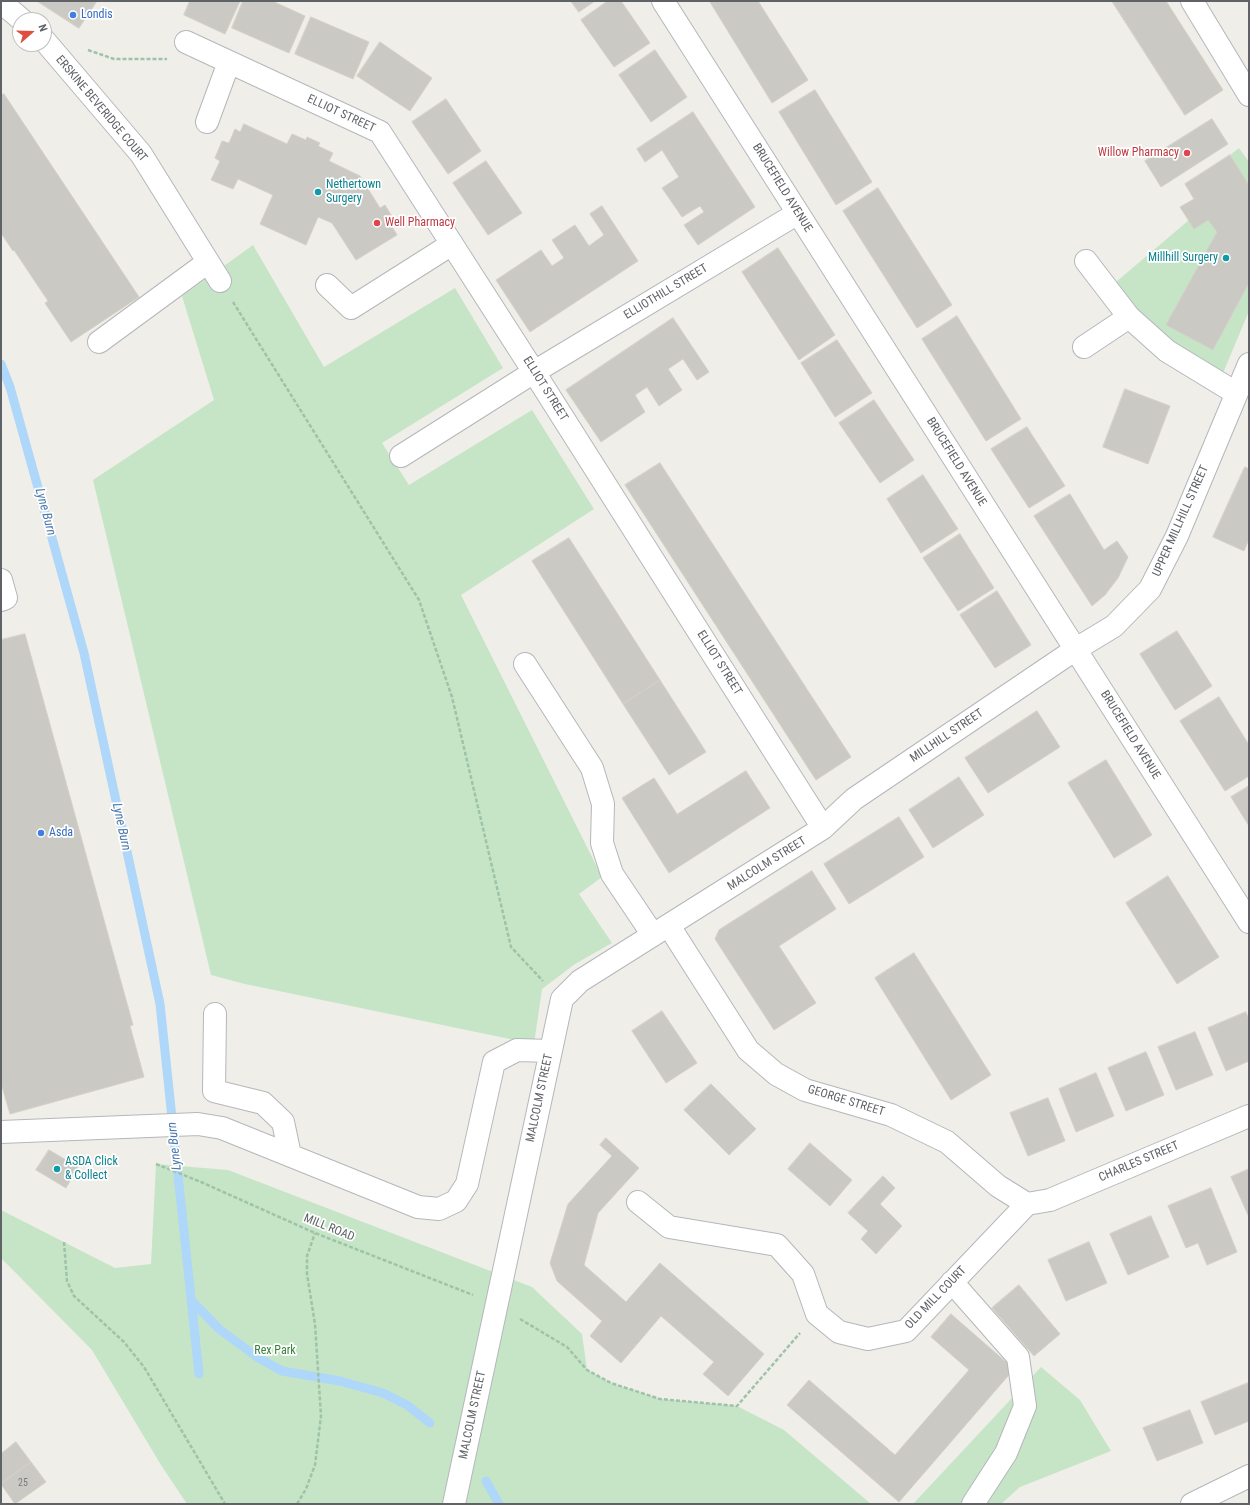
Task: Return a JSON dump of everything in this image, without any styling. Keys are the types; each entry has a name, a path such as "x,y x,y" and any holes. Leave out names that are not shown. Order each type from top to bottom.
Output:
{"street":[{"name":"BRUCEFIELD AVENUE","path":"664,1 1249,922"},
{"path":"1192,1 1249,95"},
{"path":"1,2 13,12"},
{"name":"ELLIOT STREET","path":"186,42 380,132 823,828"},
{"name":"ERSKINE BEVERIDGE COURT","path":"52,49 141,154 220,282"},
{"path":"207,122 229,62"},
{"name":"ELLIOTHILL STREET","path":"401,456 534,372 798,213"},
{"path":"327,285 351,308 452,244"},
{"path":"1086,261 1130,317 1167,351 1236,393"},
{"path":"99,342 208,262"},
{"path":"1084,347 1130,317"},
{"name":"UPPER MILLHILL STREET","path":"1076,649 1114,626 1150,589 1177,536 1249,364"},
{"path":"1,580 6,598 1,600"},
{"name":"MILLHILL STREET","path":"823,828 854,799 1076,649"},
{"name":"GEORGE STREET","path":"525,664 592,768 603,804 602,843 612,874 661,930 748,1050 776,1074 805,1090 891,1115 947,1142 998,1186 1027,1204"},
{"name":"MALCOLM STREET","path":"454,1504 562,999 580,981 823,828"},
{"path":"215,1014 214,1091 263,1103 283,1122 290,1156"},
{"path":"1,1132 198,1124 222,1128 418,1207 439,1209 456,1201 467,1184 494,1062 517,1050 550,1051"},
{"name":"CHARLES STREET","path":"1027,1204 1050,1200 1249,1116"},
{"path":"638,1202 669,1227 777,1245 802,1274 817,1314"},
{"name":"OLD MILL COURT","path":"817,1314 839,1332 868,1339 906,1331 1027,1204"},
{"path":"952,1282 1018,1357 1025,1406 1006,1453 973,1504"},
{"path":"1192,1504 1249,1476"}],"path":[{"path":"86,50 114,59 167,59 186,42"},
{"path":"220,282 419,600 452,697 511,947 562,999"},
{"name":"MILL ROAD","path":"156,1164 315,1233 497,1304 567,1347 587,1370 611,1383 660,1399 737,1406 817,1314"},
{"path":"297,1504 306,1490 315,1465 320,1416 315,1324 307,1274 307,1256 315,1233"},
{"path":"64,1242 67,1281 74,1296 124,1342 144,1367 225,1504"}],"green space":[{"path":"1239,148 1249,162 1249,185 1230,155"},
{"path":"1189,220 1208,220 1217,232 1167,325 1213,350 1249,283 1249,311 1223,373 1203,360 1191,359 1153,331 1116,282"},
{"path":"253,245 324,367 455,288 503,368 382,443 409,485 532,410 594,509 461,595 602,877 579,894 612,943 575,964 542,989 534,1044 245,984 211,975 93,480 214,400 182,296"},
{"name":"Rex Park","path":"156,1164 228,1170 532,1287 582,1334 587,1370 611,1383 660,1399 737,1406 784,1430 871,1504 187,1504 161,1465 92,1350 1,1258 1,1210 115,1268 151,1264"},
{"path":"1041,1367 1080,1400 1111,1451 1020,1487 1001,1504 913,1504"}],"building":[{"name":"Londis","path":"37,1 97,1 79,28"},
{"path":"190,1 240,1 225,34 184,15"},
{"path":"243,1 272,1 305,16 289,53 232,28"},
{"path":"571,1 595,1 579,12"},
{"path":"608,1 621,1 650,43 614,67 581,20"},
{"path":"710,1 758,1 808,80 772,103"},
{"path":"1112,1 1166,1 1223,90 1185,115"},
{"path":"311,17 369,42 353,79 295,54"},
{"path":"380,42 432,78 410,111 357,76"},
{"path":"655,50 687,97 651,122 619,75"},
{"path":"815,90 872,182 836,205 779,112"},
{"path":"4,94 139,297 71,342 45,303 48,301 1,233 1,96"},
{"path":"446,99 481,151 448,174 412,122"},
{"path":"693,112 755,207 698,245 684,225 704,212 700,206 682,217 662,188 679,177 662,150 645,162 637,149"},
{"name":"Willow Pharmacy","path":"1212,119 1228,144 1161,187 1145,161"},
{"name":"Nethertown Surgery","path":"244,124 287,144 292,134 306,140 307,137 320,143 318,146 333,153 329,161 360,176 380,208 385,205 396,223 391,225 397,235 356,260 332,223 318,217 306,245 260,224 273,195 238,179 233,189 211,180 220,161 215,158 222,141 229,143 235,129 240,132"},
{"name":"Millhill Surgery","path":"1230,155 1249,185 1249,283 1213,350 1166,325 1217,232 1208,220 1194,229 1180,207 1194,199 1185,184"},
{"path":"486,161 522,213 488,235 453,183"},
{"path":"878,188 952,305 917,328 843,211"},
{"path":"602,206 638,261 530,332 496,280 541,250 552,266 564,258 552,240 575,225 589,246 604,235 590,214"},
{"path":"778,248 835,335 799,360 742,272"},
{"path":"957,316 1021,419 986,441 922,339"},
{"path":"673,318 709,372 697,380 683,359 668,369 682,390 659,406 647,387 635,395 645,412 601,442 566,390"},
{"path":"837,340 872,393 835,417 801,363"},
{"path":"1125,389 1170,406 1148,464 1103,447"},
{"path":"874,400 914,460 880,483 839,423"},
{"path":"1027,427 1065,486 1029,508 991,449"},
{"path":"660,463 851,757 816,780 625,485"},
{"path":"1245,467 1249,469 1249,539 1244,551 1213,537"},
{"path":"923,475 958,529 921,553 887,499"},
{"path":"1070,494 1104,550 1117,541 1128,557 1118,578 1105,595 1092,606 1034,516"},
{"path":"960,534 994,588 958,611 923,558"},
{"path":"569,538 660,680 623,704 532,561"},
{"path":"997,591 1031,645 995,668 960,615"},
{"path":"1177,631 1212,686 1175,710 1140,654"},
{"name":"Asda","path":"25,634 133,1025 130,1026 144,1077 10,1114 1,1083 1,640"},
{"path":"660,680 706,752 669,775 623,704"},
{"path":"1219,697 1249,745 1249,776 1225,791 1180,721"},
{"path":"1037,711 1060,747 988,793 965,758"},
{"path":"1106,760 1152,835 1114,858 1068,783"},
{"path":"746,771 770,808 669,873 622,798 654,778 677,814"},
{"path":"959,777 984,815 933,848 909,810"},
{"path":"1249,786 1249,826 1231,797"},
{"path":"899,817 924,857 849,904 824,864"},
{"path":"812,871 836,909 779,946 816,1003 774,1030 715,939 719,930"},
{"path":"1168,876 1219,957 1177,984 1126,903"},
{"path":"914,953 991,1075 951,1100 875,978"},
{"path":"662,1011 697,1063 666,1083 632,1031"},
{"path":"1246,1012 1249,1020 1249,1061 1226,1071 1208,1028"},
{"path":"1195,1032 1213,1075 1176,1090 1158,1047"},
{"path":"1146,1052 1164,1095 1126,1111 1108,1068"},
{"path":"1096,1073 1114,1116 1076,1132 1059,1089"},
{"path":"711,1084 756,1129 729,1155 684,1110"},
{"path":"1048,1098 1065,1141 1028,1156 1010,1113"},
{"path":"606,1138 639,1168 598,1213 584,1265 626,1302 660,1263 764,1354 728,1396 703,1374 714,1362 661,1316 621,1363 590,1336 602,1321 557,1281 550,1263 568,1204 612,1156 600,1145"},
{"path":"810,1143 852,1180 830,1206 788,1169"},
{"name":"ASDA Click & Collect","path":"49,1150 78,1167 66,1188 36,1170"},
{"path":"1249,1169 1249,1217 1231,1177"},
{"path":"883,1176 895,1188 880,1204 902,1226 876,1254 861,1239 868,1231 848,1213"},
{"path":"1211,1188 1237,1252 1207,1265 1198,1243 1186,1248 1168,1206"},
{"path":"1151,1216 1169,1257 1128,1275 1110,1234"},
{"path":"1089,1242 1107,1283 1066,1301 1048,1260"},
{"path":"1019,1285 1060,1334 1034,1356 992,1308"},
{"path":"951,1314 1014,1369 899,1502 787,1405 809,1380 895,1455 969,1370 931,1337"},
{"path":"1248,1383 1249,1421 1215,1435 1201,1402"},
{"path":"1190,1410 1203,1443 1157,1461 1143,1428"},
{"path":"16,1442 31,1462 1,1484 1,1454"},
{"path":"31,1462 46,1482 15,1504 1,1484"}],"waterway":[{"name":"Lyne Burn","path":"1,364 10,387 84,653 160,1004 199,1374"},
{"name":"Lyne Burn","path":"191,1300 219,1329 257,1357 282,1371 340,1381 383,1393 407,1405 430,1423"},
{"name":"Lyne Burn","path":"486,1481 499,1504"}],"place":[{"name":"Londis","path":"73,15"},
{"name":"Willow Pharmacy","path":"1187,153"},
{"name":"Nethertown Surgery","path":"318,192"},
{"name":"Well Pharmacy","path":"377,223"},
{"name":"Millhill Surgery","path":"1226,258"},
{"name":"Asda","path":"41,833"},
{"name":"ASDA Click & Collect","path":"57,1169"}]}
